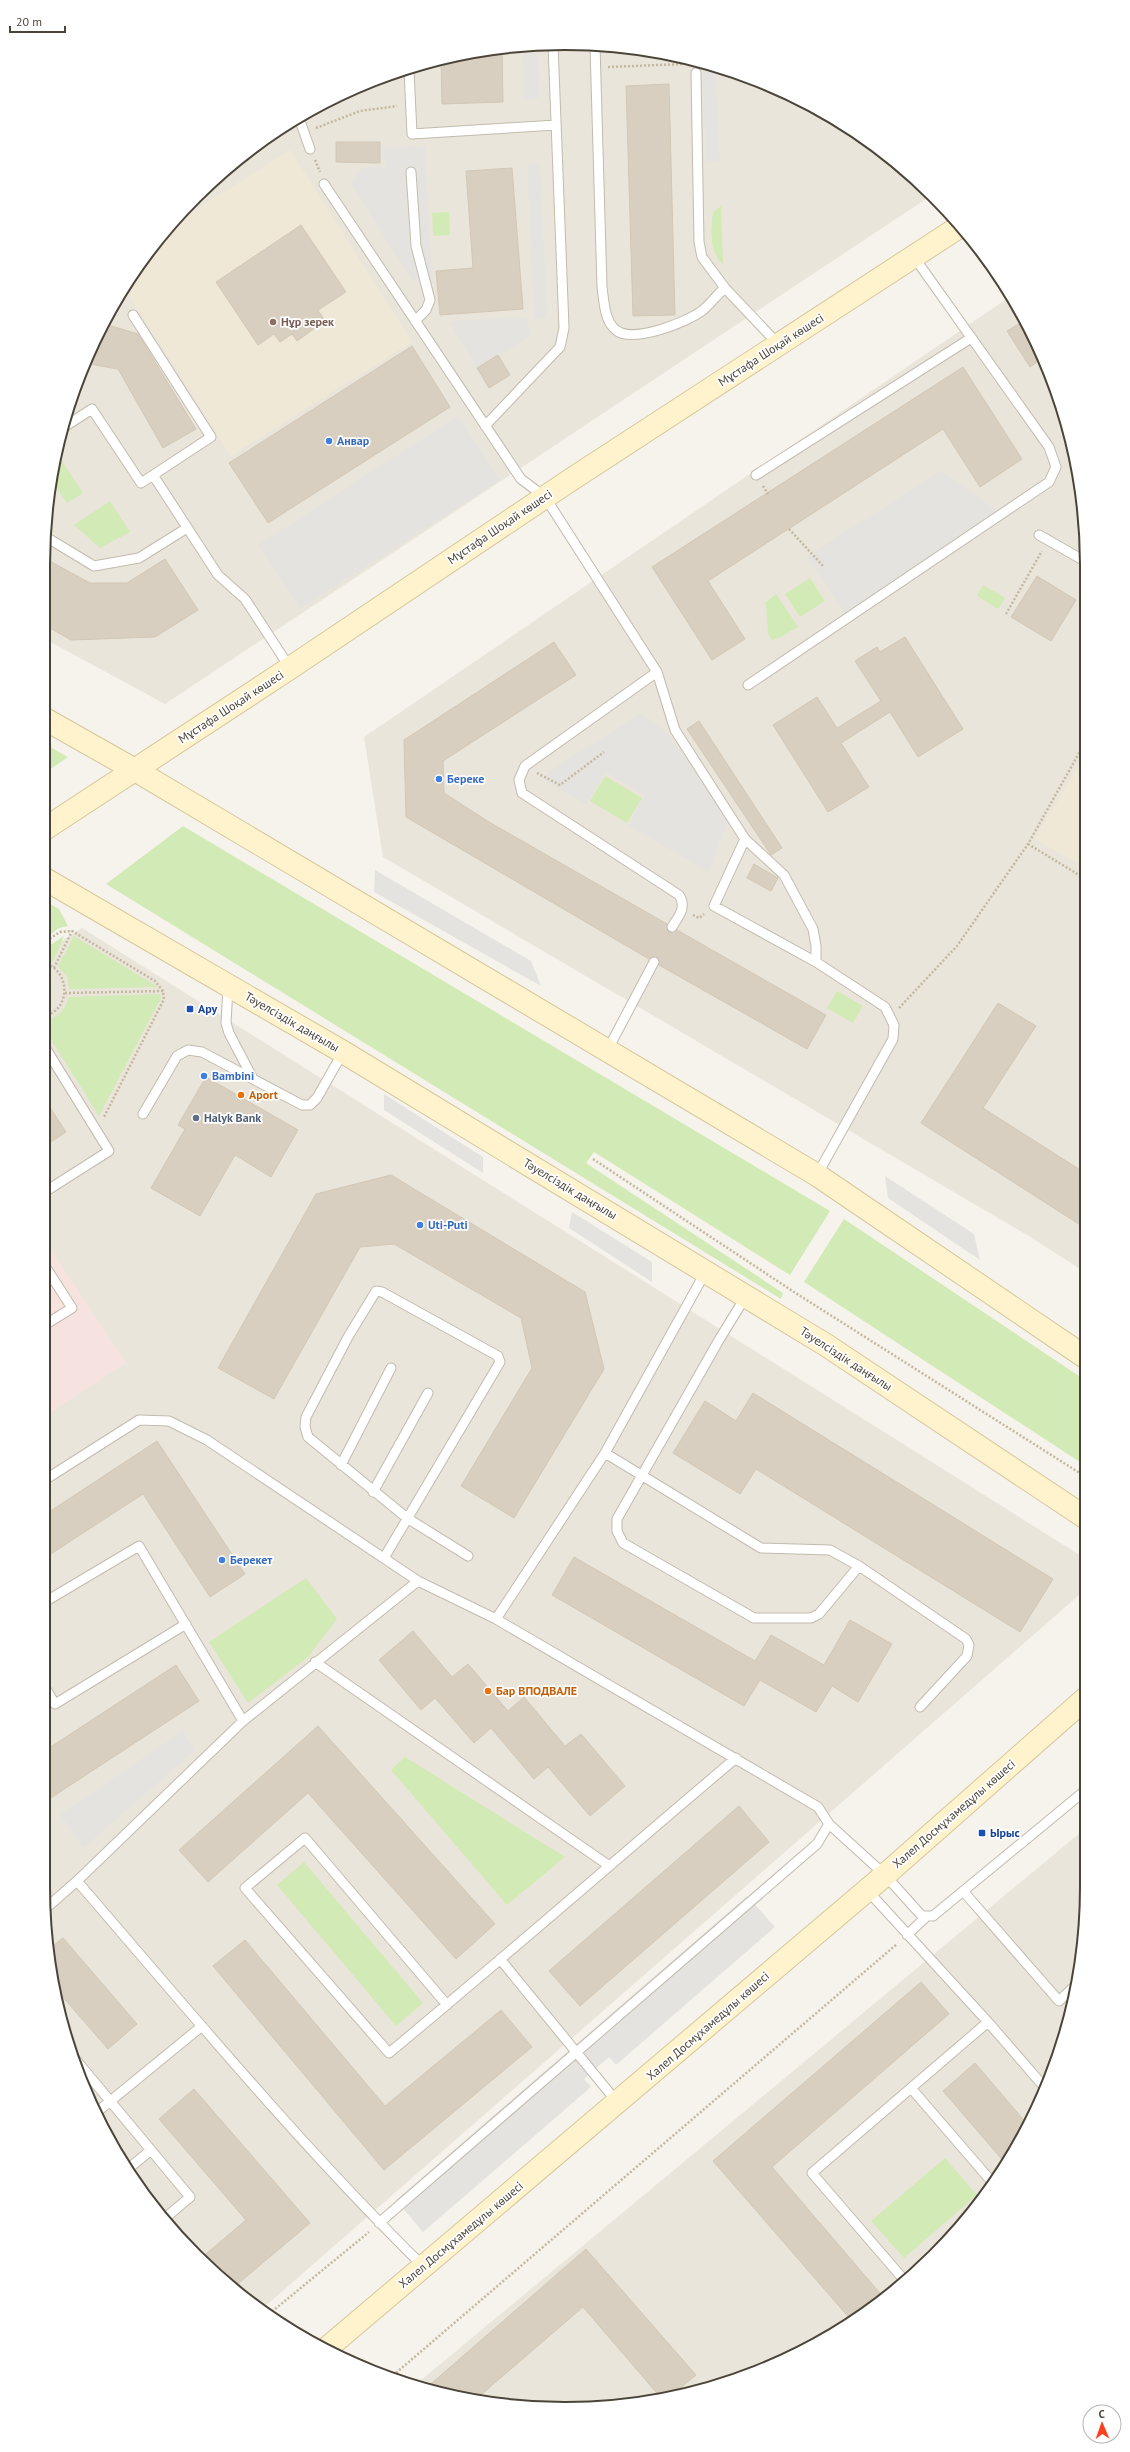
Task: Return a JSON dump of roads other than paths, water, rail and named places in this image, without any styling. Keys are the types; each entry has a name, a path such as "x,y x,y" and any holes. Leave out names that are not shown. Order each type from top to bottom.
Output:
{"street":[{"name":"Мұстафа Шоқай көшесі","path":"50,825 290,668 545,497 956,229"},
{"path":"50,722 135,770 817,1176 1080,1354"},
{"name":"Тәуелсіздік даңғылы","path":"50,882 344,1052 706,1271 826,1345 1080,1514"},
{"name":"Халел Досмұхамедұлы көшесі","path":"330,2345 618,2103 885,1875 1080,1703"}],"lane":[{"path":"485,426 560,347 564,328 553,50"},
{"path":"595,51 602,287 607,318 615,330 626,335 644,333 672,326 702,310 725,288"},
{"path":"696,73 699,242 702,257 725,288 779,345"},
{"path":"409,74 412,134 556,125"},
{"path":"301,123 310,149"},
{"path":"411,172 416,246 430,300 426,310 415,321"},
{"path":"324,184 521,479 545,497 657,672 675,730 745,839 784,875 813,929 816,946 816,962"},
{"path":"748,684 1049,482 1056,467 1050,447 914,257"},
{"path":"71,423 92,409 141,483 211,437 133,315"},
{"path":"756,475 971,338"},
{"path":"153,475 218,575 245,599 290,668"},
{"path":"51,540 94,566 139,558 187,528"},
{"path":"1039,535 1080,558"},
{"path":"657,672 525,766 519,780 522,793 678,894 682,900 682,909 672,927"},
{"path":"745,839 714,906 816,962 885,1007 894,1025 893,1039 817,1176"},
{"path":"607,1051 654,962"},
{"path":"228,985 226,1023 229,1034 252,1077"},
{"path":"143,1114 177,1056 188,1050 202,1052 252,1077 302,1105 310,1105 317,1098 344,1052"},
{"path":"50,1055 109,1151 50,1189"},
{"path":"496,1619 604,1453 706,1271"},
{"path":"50,1274 72,1308 50,1322"},
{"path":"384,1558 407,1518 500,1362 498,1356 382,1292 376,1291 348,1337 306,1416 305,1427 308,1437 373,1492 407,1518 468,1556"},
{"path":"746,1296 719,1340 617,1519 617,1531 623,1542 754,1618 810,1618 819,1614 859,1566"},
{"path":"341,1465 391,1368"},
{"path":"373,1492 428,1393"},
{"path":"50,1477 139,1420 170,1421 206,1440 418,1581 496,1619 818,1807 830,1824 885,1875 922,1916 932,1916 1080,1795"},
{"path":"604,1453 761,1548 830,1550 859,1566 966,1639 969,1645 967,1656 920,1707"},
{"path":"50,1599 139,1546 243,1721"},
{"path":"51,1905 243,1721 418,1581"},
{"path":"50,1696 55,1704 186,1624"},
{"path":"315,1662 608,1865"},
{"path":"447,2005 305,1838 245,1888 390,2053 447,2005 608,1865 736,1758"},
{"path":"379,2224 817,1844 830,1824"},
{"path":"77,1881 202,2026 379,2224 424,2267"},
{"path":"867,1890 988,2022 1041,2083"},
{"path":"963,1891 1058,2001 1069,1992"},
{"path":"907,1935 927,1916"},
{"path":"500,1959 618,2103"},
{"path":"902,2277 812,2173 988,2022"},
{"path":"100,2109 202,2026"},
{"path":"83,2068 190,2197 168,2215"},
{"path":"911,2088 989,2179"},
{"path":"132,2165 151,2150"}],"place":[{"name":"Нұр зерек","path":"273,322"},
{"name":"Анвар","path":"329,441"},
{"name":"Береке","path":"439,779"},
{"name":"Ару","path":"190,1009"},
{"name":"Bambini","path":"204,1076"},
{"name":"Aport","path":"241,1095"},
{"name":"Halyk Bank","path":"196,1118"},
{"name":"Uti-Puti","path":"420,1225"},
{"name":"Берекет","path":"222,1560"},
{"name":"Бар ВПОДВАЛЕ","path":"488,1691"},
{"name":"Ырыс","path":"982,1833"}]}
